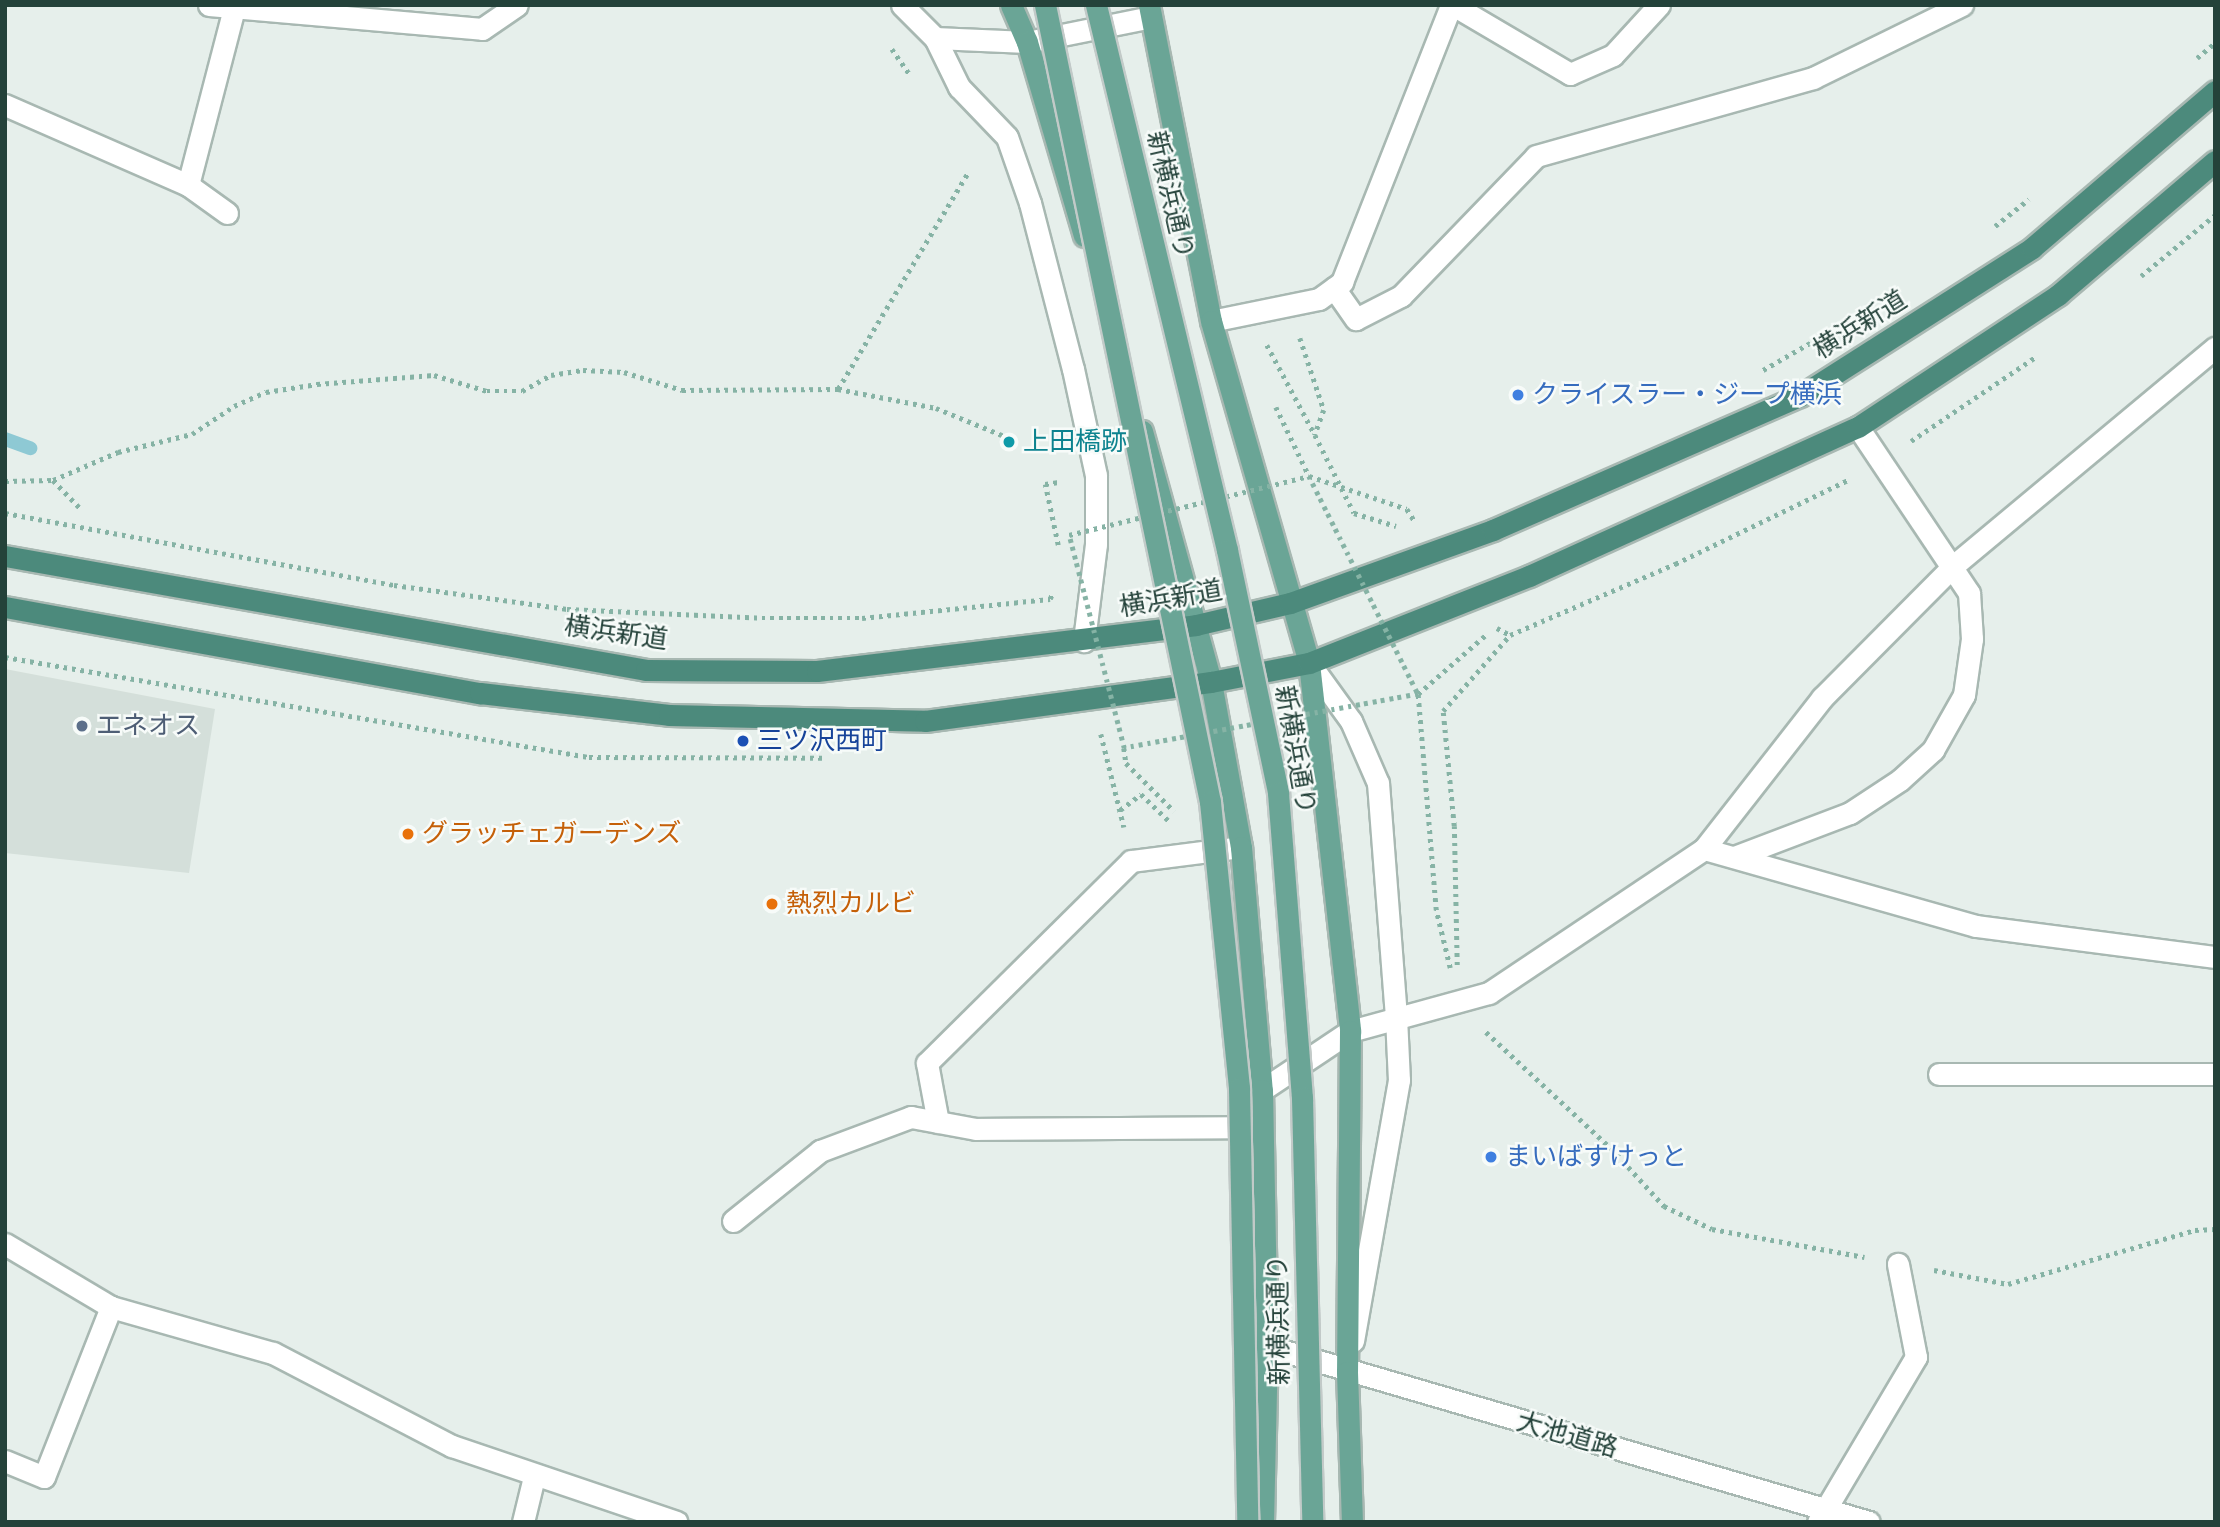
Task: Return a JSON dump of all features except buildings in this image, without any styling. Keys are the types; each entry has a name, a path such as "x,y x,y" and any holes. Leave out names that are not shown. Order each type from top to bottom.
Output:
{"highway":[{"name":"横浜新道","path":"5,556 646,670 817,671 1084,641 1196,625 1290,603 1493,530 1800,396 2032,248 2215,91"},
{"path":"5,607 480,693 669,715 925,721 1212,682 1309,663 1529,576 1858,427 2058,295 2215,161"}],"main road":[{"path":"1011,5 1027,42 1212,682 1241,847 1262,1090 1267,1346 1263,1522"},
{"name":"新横浜通り","path":"1045,5 1210,802 1239,1088 1247,1522"},
{"name":"新横浜通り","path":"1096,5 1223,536 1278,793 1302,1098 1312,1522"},
{"path":"1150,11 1212,321 1309,663 1350,1031 1347,1372 1352,1522"}],"street":[{"path":"209,5 482,29 514,7"},
{"path":"902,5 934,38 959,87 1007,137 1030,202 1097,475 1096,544 1084,641"},
{"path":"1212,321 1319,299 1334,288 1351,265 1452,5 1570,74 1613,55 1659,5"},
{"path":"1334,288 1356,320 1401,296 1536,156 1813,78 1962,5"},
{"path":"188,185 234,9"},
{"path":"934,38 1027,42 1150,11"},
{"path":"5,105 188,185 227,213"},
{"path":"1262,1090 1350,1031 1489,993 1704,849 1822,698 1953,566 2215,348"},
{"path":"1734,857 1850,813 1900,780 1933,750 1964,695 1972,639 1969,593 1858,427"},
{"path":"1309,663 1351,721 1378,783 1396,1017 1399,1080 1347,1372"},
{"path":"938,1122 927,1063 1131,861 1241,847"},
{"path":"1704,849 1976,926 2215,957"},
{"path":"1939,1074 2215,1074"},
{"path":"733,1220 820,1151 911,1117 976,1129 1262,1127"},
{"path":"5,1244 111,1307 273,1353 452,1446 534,1477 676,1522"},
{"path":"1820,1515 1916,1357 1898,1264"},
{"path":"5,1461 44,1477 111,1307"},
{"name":"大池道路","path":"1267,1346 1820,1515 1869,1522"},
{"path":"523,1522 534,1477"}],"path":[{"path":"2195,60 2215,43"},
{"path":"838,389 968,173"},
{"path":"1991,229 2034,195"},
{"path":"2137,279 2215,215"},
{"path":"1289,305 1324,410 1315,435"},
{"path":"1757,373 1829,332"},
{"path":"1257,346 1267,343 1354,513 1400,527 1423,517"},
{"path":"1458,1000 1454,826 1443,711 1510,635 1830,492 1996,387 2039,354"},
{"path":"5,481 53,480 118,452 192,434 234,405 267,392 317,384 434,375 487,391 522,391 551,375 583,370 624,372 682,390 838,389 936,408 1014,440"},
{"path":"1270,395 1309,476 1407,509 1415,521"},
{"path":"53,480 81,509"},
{"path":"1058,549 1045,484 1059,482"},
{"path":"5,513 394,585 567,609 749,618 862,618 1051,599"},
{"path":"1510,635 1495,627 1418,694 1436,910 1458,1000 1491,1037 1611,1148 1664,1206 1712,1229 2008,1284 2195,1230 2215,1229"},
{"path":"1120,810 1141,794 1174,826"}],"shaded area":[{"path":"5,669 215,709 189,873 5,853"}],"waterway":[{"path":"5,439 30,448"}],"place":[{"name":"クライスラー・ジープ横浜","path":"1518,395"},
{"name":"上田橋跡","path":"1009,442"},
{"name":"エネオス","path":"82,726"},
{"name":"三ツ沢西町","path":"743,741"},
{"name":"グラッチェガーデンズ","path":"408,834"},
{"name":"熱烈カルビ","path":"772,904"},
{"name":"まいばすけっと","path":"1491,1157"}]}
